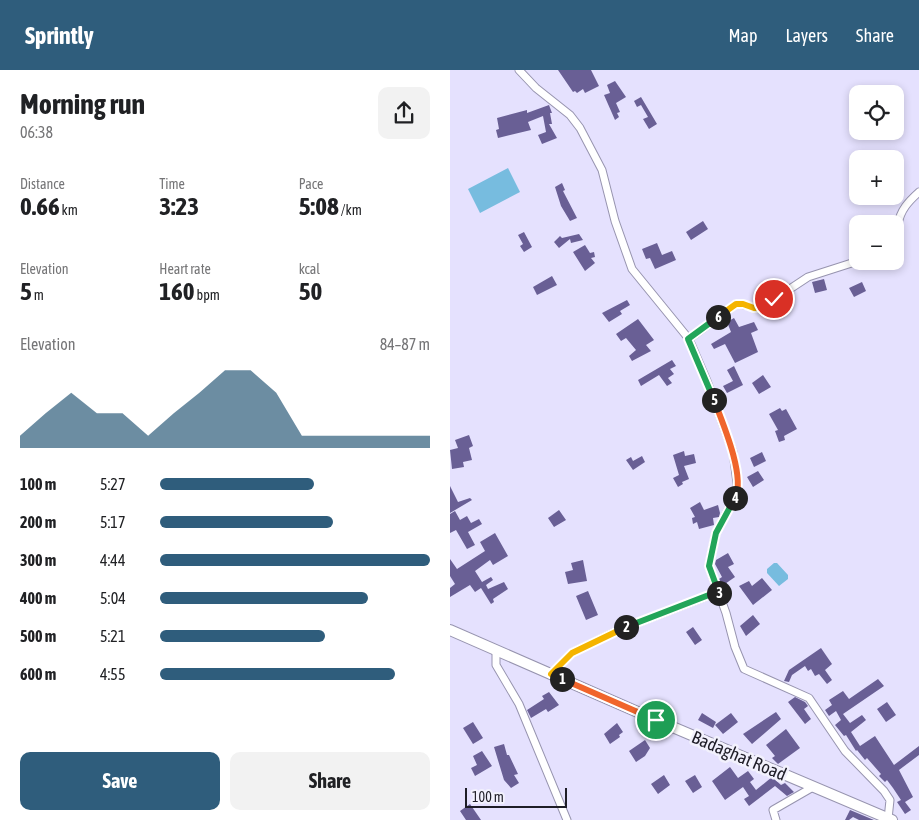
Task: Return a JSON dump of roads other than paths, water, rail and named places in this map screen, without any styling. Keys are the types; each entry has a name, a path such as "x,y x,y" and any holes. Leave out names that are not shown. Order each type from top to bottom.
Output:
{"main road":[{"name":"Badaghat Road","path":"450,630 890,819"}],"street":[{"path":"519,70 536,88 570,115 580,128 602,170 615,221 632,269 688,339 707,381 733,452 738,491 716,533 709,566 744,669 809,698 844,751 884,791 890,800 890,819"},
{"path":"900,215 907,202 919,192"},
{"path":"688,339 736,304 761,308 808,277 849,264"},
{"path":"551,674 572,653 621,629 714,593 720,595"},
{"path":"496,650 496,665 519,704 567,820"},
{"path":"776,820 773,810 813,787"}],"water":[{"path":"508,168 520,192 480,213 468,189"},
{"path":"774,563 777,563 788,575 788,579 779,586 767,573 767,569"}]}
